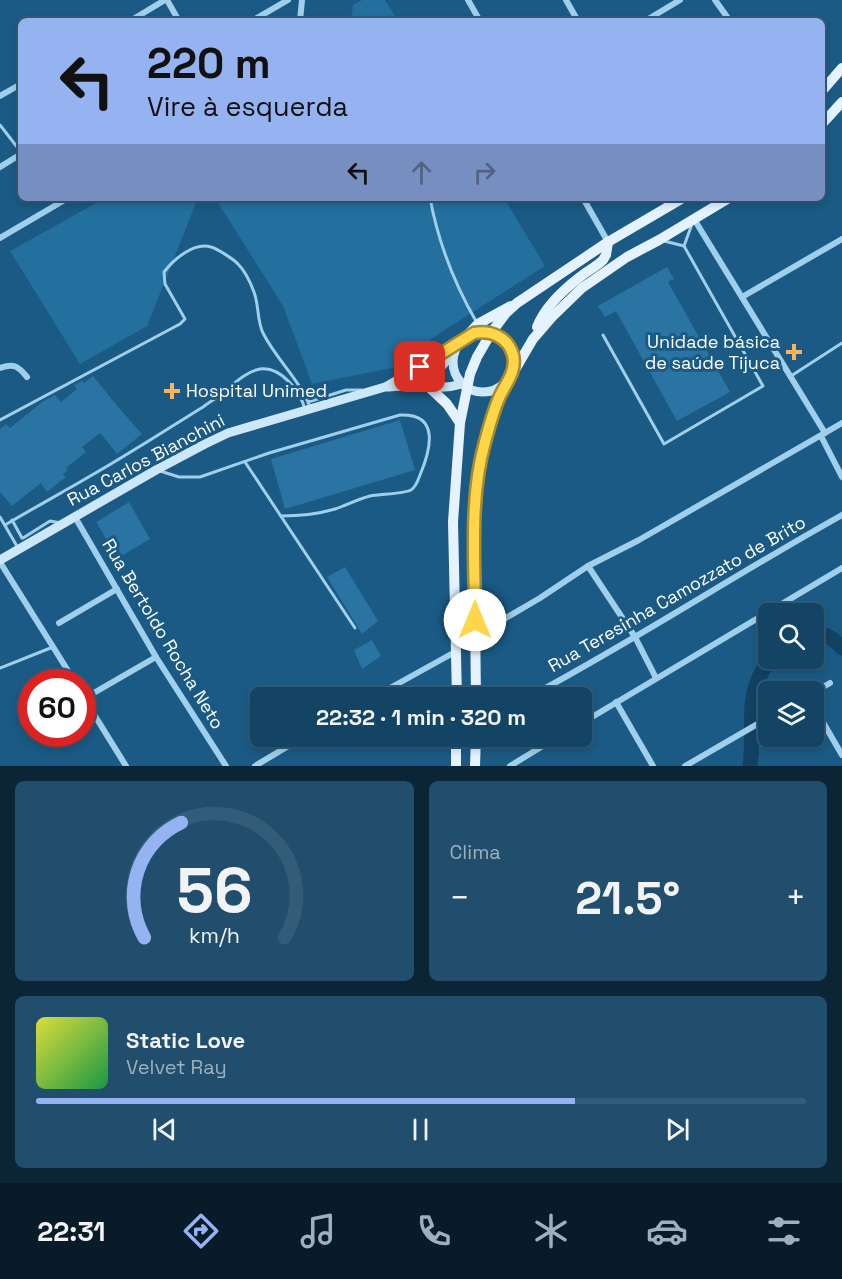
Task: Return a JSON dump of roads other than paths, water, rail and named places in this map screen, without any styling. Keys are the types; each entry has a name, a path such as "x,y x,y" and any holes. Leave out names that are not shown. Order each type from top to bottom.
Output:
{"main road":[{"path":"825,88 842,68"},
{"path":"825,121 842,102"},
{"path":"456,687 453,522 464,386 477,357 491,333 517,303 608,242 678,201"},
{"path":"476,687 474,533 477,477 484,442 499,397 533,339 582,288 627,257 724,201"},
{"path":"533,339 540,320 557,298 603,260 608,242"},
{"path":"459,345 478,324 517,303"},
{"path":"430,388 447,404 460,423"},
{"path":"456,747 456,766"},
{"path":"475,766 476,747"}],"street":[{"path":"135,18 166,0 177,18"},
{"path":"257,18 288,0"},
{"path":"300,18 303,0"},
{"path":"468,0 478,18"},
{"path":"566,0 576,18"},
{"path":"650,18 680,0"},
{"path":"715,0 728,18"},
{"path":"0,96 18,86"},
{"path":"0,167 18,156"},
{"path":"0,238 63,201"},
{"path":"585,201 608,242"},
{"path":"694,219 790,377 823,435 842,477"},
{"path":"742,297 842,239"},
{"name":"Rua Carlos Bianchini","path":"382,388 459,345 474,333 491,333"},
{"path":"491,333 499,336 510,348 514,365 511,375"},
{"path":"459,345 453,360 454,370 464,386"},
{"path":"430,388 435,375 459,345"},
{"path":"0,368 15,366 27,377"},
{"name":"Rua Carlos Bianchini","path":"0,561 22,544 228,433 308,407 382,388 464,386 486,393 504,385 511,375"},
{"path":"475,636 540,598 588,566 639,540 842,423"},
{"name":"Rua Teresinha Camozzato de Brito","path":"546,687 842,515"},
{"name":"Rua Bertoldo Rocha Neto","path":"75,516 156,657 226,766"},
{"path":"0,561 67,669"},
{"path":"588,566 635,637 656,678"},
{"path":"592,717 842,568"},
{"path":"59,623 117,589"},
{"path":"392,687 455,652"},
{"path":"96,690 156,657"},
{"path":"824,687 830,683"},
{"path":"616,702 653,766"},
{"path":"96,716 126,766"},
{"path":"684,766 758,724"},
{"path":"824,724 842,755"},
{"path":"255,766 287,747"},
{"path":"510,766 541,747"}],"lane":[{"path":"0,125 18,150"},
{"path":"431,201 453,275 478,324"},
{"path":"603,335 664,444 764,386 684,246 694,219"},
{"path":"659,240 684,246"},
{"path":"0,420 180,324 185,319 165,284 164,272 172,262 195,248 211,247 238,263 255,296 261,329 273,351 303,392 308,407"},
{"path":"790,377 842,343"},
{"path":"4,525 124,456 218,397 233,384 261,369 271,370 282,376 308,407"},
{"path":"290,383 294,379"},
{"path":"156,470 179,477 200,477 269,453 400,415 411,414 419,417 426,424 430,432 430,441 425,464 411,490 368,497 333,509 303,515 281,516"},
{"path":"245,462 355,628"},
{"path":"0,517 4,525 22,544"},
{"path":"12,520 22,544"},
{"path":"0,668 53,647"}],"waterway":[{"path":"824,636 836,641 842,648"},
{"path":"750,766 754,695 764,669"}],"place":[{"name":"Unidade básica de saúde Tijuca","path":"794,352"},
{"name":"Hospital Unimed","path":"172,391"}]}
